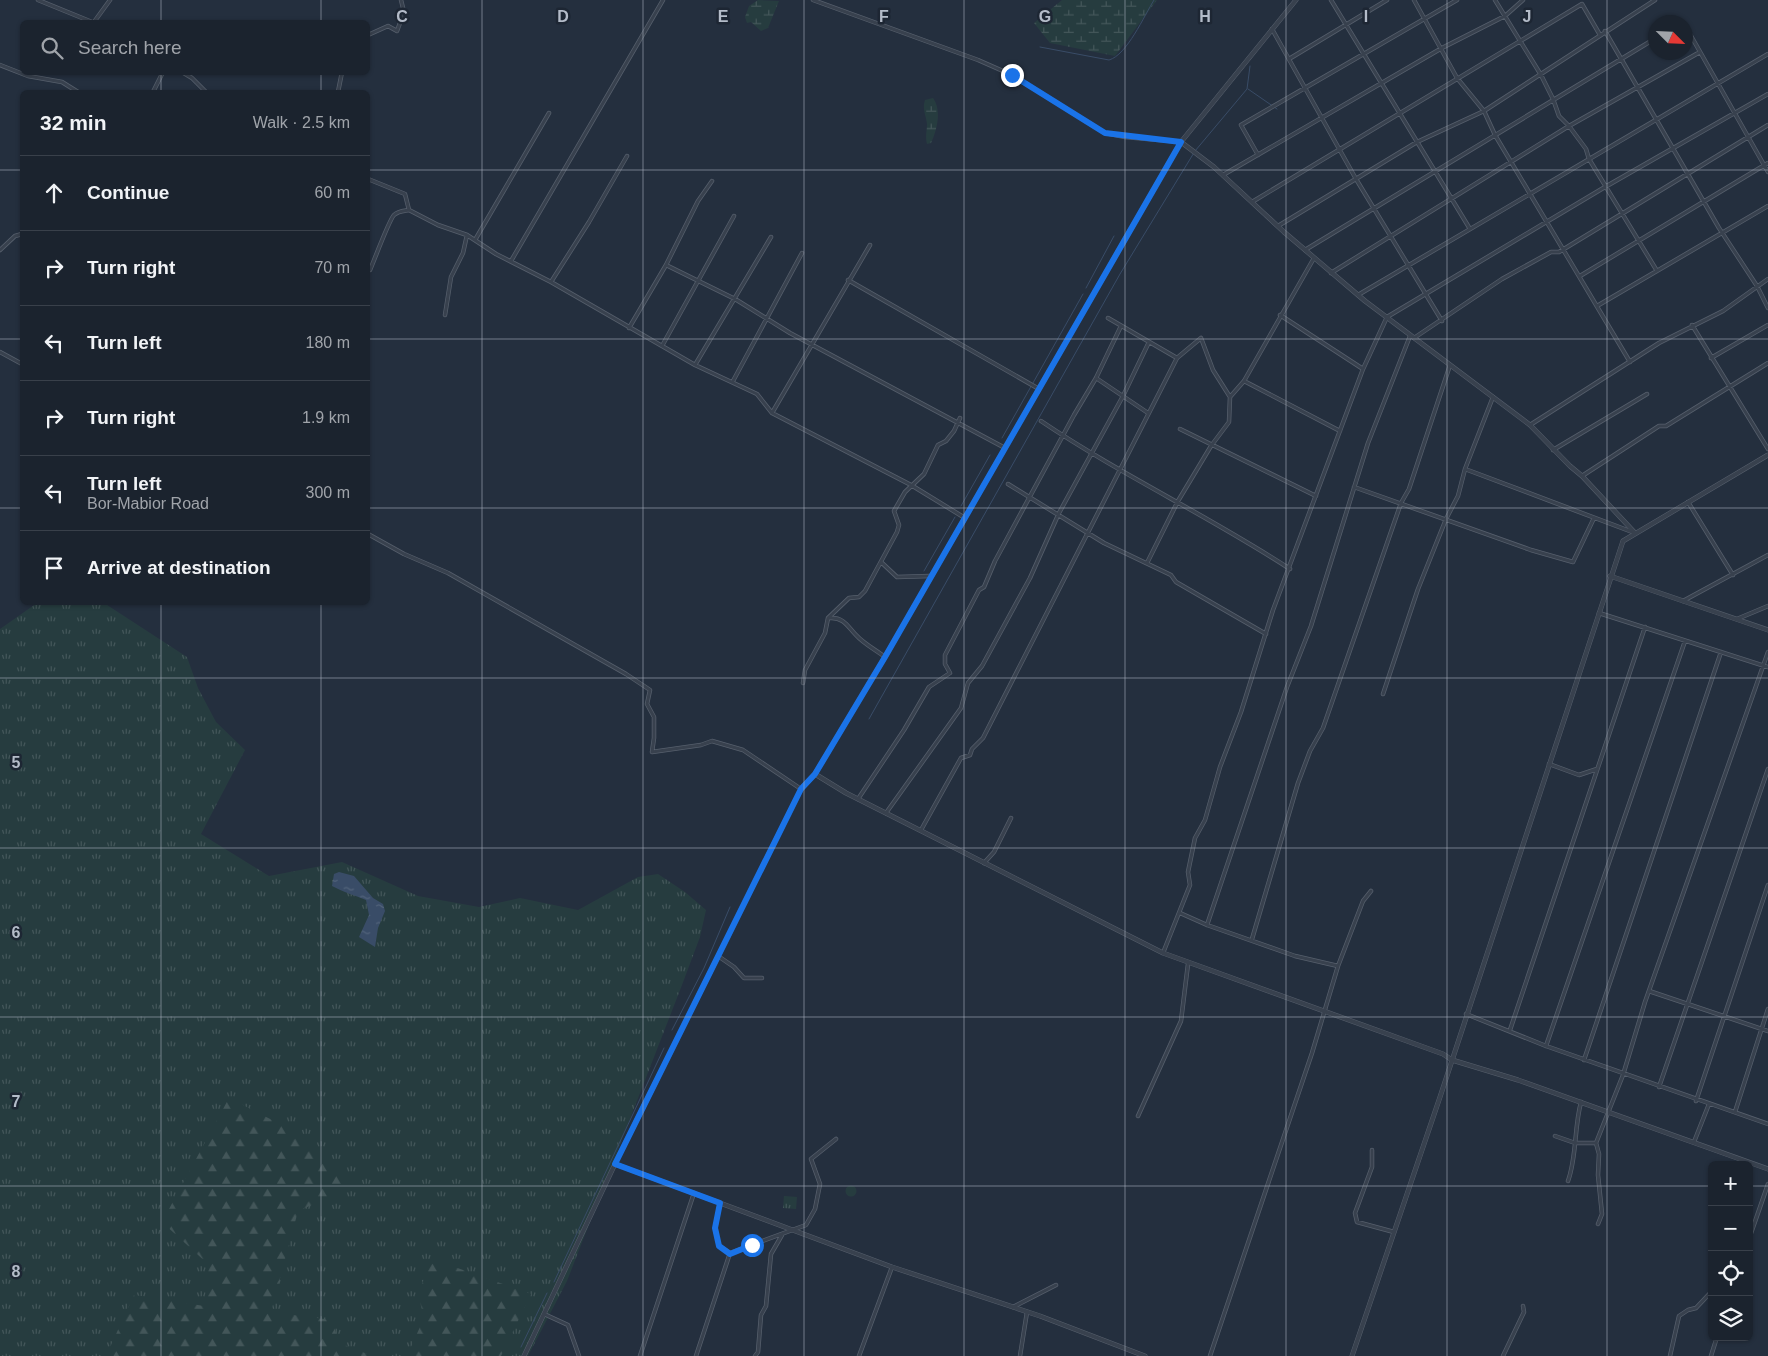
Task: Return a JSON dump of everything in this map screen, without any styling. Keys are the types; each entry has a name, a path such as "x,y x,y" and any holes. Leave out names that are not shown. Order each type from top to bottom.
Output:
{"street":[{"path":"38,0 88,20"},
{"path":"95,20 110,0"},
{"path":"370,34 388,26 398,30 404,12 401,0"},
{"path":"511,261 664,0"},
{"path":"814,0 1012,75 1105,133 1181,142 1223,175 1278,226 1358,295 1530,425 1553,450 1582,476 1635,533"},
{"path":"524,1356 615,1164 801,789 815,774 885,657 1181,142 1296,0"},
{"path":"1331,0 1470,229"},
{"path":"1334,4 1338,0"},
{"path":"1289,59 1387,0"},
{"path":"1414,0 1457,78 1484,111 1495,134 1630,362"},
{"path":"1258,155 1241,125 1365,55 1457,0"},
{"path":"1494,0 1541,75 1554,99 1558,116 1570,126 1586,149 1589,159 1605,187 1657,271"},
{"path":"1223,175 1442,48 1505,16 1522,0"},
{"path":"1278,226 1416,142 1484,111 1655,0"},
{"path":"1252,202 1582,4 1600,35"},
{"path":"1272,29 1356,179 1442,321"},
{"path":"1605,31 1722,233 1768,308"},
{"path":"1693,40 1734,113 1766,165 1768,172"},
{"path":"1305,250 1648,43"},
{"path":"1331,273 1570,126 1700,52"},
{"path":"1358,295 1768,54"},
{"path":"0,65 20,73"},
{"path":"25,75 62,82 75,90"},
{"path":"154,90 162,75"},
{"path":"187,75 204,90"},
{"path":"338,90 341,75"},
{"path":"1163,954 1190,885 1188,872 1195,838 1205,820 1220,767 1241,712 1266,634 1363,370 1387,318 1547,221 1768,94"},
{"path":"475,240 550,113"},
{"path":"1207,925 1287,687 1310,626 1368,443 1412,337 1442,321 1502,279 1551,252 1559,252 1768,125"},
{"path":"551,282 590,222 627,156"},
{"path":"1580,276 1766,165"},
{"path":"370,180 405,194 409,210"},
{"path":"629,328 666,265 698,201 712,181"},
{"path":"1597,306 1768,206"},
{"path":"370,270 390,220 398,212 409,210 438,226 467,235 695,365 757,394 772,413 911,485 965,518"},
{"path":"662,346 734,216"},
{"path":"0,250 15,236 20,235"},
{"path":"446,315 451,277 463,253 467,235"},
{"path":"695,365 771,237"},
{"path":"772,413 870,245"},
{"path":"733,382 802,253"},
{"path":"1230,397 1244,382 1314,258"},
{"path":"666,265 735,300 810,345 861,369 957,424 1005,448"},
{"path":"1530,425 1692,325 1723,311 1768,279"},
{"path":"848,280 1039,389"},
{"path":"1280,316 1363,370"},
{"path":"1108,318 1176,358"},
{"path":"1692,325 1768,449"},
{"path":"1711,358 1768,325"},
{"path":"858,799 929,687 950,674 945,664 945,655 979,590 984,587 995,561 1029,496 1096,378 1121,326"},
{"path":"921,830 961,758 970,755 972,749 983,738 1176,358 1201,338 1213,370 1230,397 1229,422 1211,446 1178,502 1147,563"},
{"path":"886,813 961,708 968,682 982,666 1017,603 1059,514 1123,396 1149,342"},
{"path":"0,352 20,363"},
{"path":"1582,476 1659,426 1666,426 1768,363"},
{"path":"1252,939 1298,783 1310,751 1323,728 1401,502 1409,489 1450,365"},
{"path":"1096,378 1148,413"},
{"path":"1244,382 1340,431"},
{"path":"1553,450 1647,394"},
{"path":"1382,694 1418,589 1446,519 1458,496 1465,469 1493,398"},
{"path":"803,683 805,670 825,633 828,618 849,598 859,597 865,591 899,525 894,511 911,485 924,474 938,445 946,441 960,418"},
{"path":"1041,420 1118,470 1178,502 1290,569"},
{"path":"1180,429 1202,439 1211,446 1316,496"},
{"path":"1352,1356 1395,1232 1623,541 1768,455"},
{"path":"1465,469 1635,533"},
{"path":"1008,484 1104,542 1147,563 1266,634"},
{"path":"1354,487 1401,502 1531,550 1573,562 1594,518"},
{"path":"1688,502 1733,575"},
{"path":"370,535 404,554 448,573 626,674 650,690 646,704 654,717 652,752 701,746 712,741 743,750 801,789"},
{"path":"1682,601 1733,575 1768,554"},
{"path":"881,562 897,577 930,576"},
{"path":"1610,576 1768,630"},
{"path":"1737,619 1768,606"},
{"path":"1598,613 1768,667"},
{"path":"828,618 836,618 848,624 855,635 885,657"},
{"path":"1510,1030 1645,628"},
{"path":"1546,1046 1685,641"},
{"path":"1584,1060 1721,652"},
{"path":"1598,1224 1602,1214 1598,1175 1599,1154 1596,1143 1624,1075 1649,990 1768,652"},
{"path":"1549,764 1579,775 1597,769"},
{"path":"1659,1087 1768,769"},
{"path":"815,774 858,799 1163,954 1325,1010 1443,1054 1452,1060 1581,1102 1768,1169"},
{"path":"984,863 994,852 1011,818"},
{"path":"1696,1100 1768,885"},
{"path":"1210,1356 1338,966 1363,901 1371,891"},
{"path":"1180,913 1207,925 1252,939 1295,956 1338,966"},
{"path":"717,956 734,967 744,978 762,978"},
{"path":"1138,1116 1181,1021 1188,964"},
{"path":"1649,990 1768,1031"},
{"path":"1735,1112 1768,1009"},
{"path":"1466,1014 1510,1030 1512,1034 1624,1075 1768,1124"},
{"path":"1568,1181 1575,1143 1575,1123 1581,1102"},
{"path":"1694,1142 1709,1104"},
{"path":"1555,1136 1575,1143 1596,1143"},
{"path":"730,1254 794,1231 809,1223 817,1202 820,1184 810,1159 836,1139"},
{"path":"1372,1150 1372,1167 1355,1213 1357,1222 1395,1232"},
{"path":"615,1164 892,1267 1013,1307 1145,1356"},
{"path":"1753,1227 1768,1184"},
{"path":"640,1356 694,1194"},
{"path":"720,1203 715,1228 719,1246 730,1254"},
{"path":"756,1356 758,1352 761,1315 766,1306 771,1254 782,1234"},
{"path":"696,1356 730,1254"},
{"path":"859,1356 892,1267"},
{"path":"1013,1307 1056,1285"},
{"path":"1670,1356 1679,1316 1688,1310 1696,1308 1708,1296"},
{"path":"1503,1356 1524,1312 1523,1306"},
{"path":"1020,1356 1027,1312"},
{"path":"544,1314 568,1325 579,1356"},
{"path":"1711,1356 1716,1341"}],"green space":[{"path":"758,0 779,1 768,28 761,31 751,22 747,23 745,17 749,6"},
{"path":"1062,0 1157,0 1115,56 1050,43 1034,23"},
{"path":"933,98 936,103 938,120 931,143 927,144 924,103 925,100"},
{"path":"34,605 107,605 187,657 198,688 216,722 245,750 201,834 269,876 342,862 418,896 479,907 520,898 578,910 638,877 658,874 685,892 706,910 700,937 567,1281 528,1356 0,1356 0,629"},
{"path":"229,1098 315,1142 349,1189 298,1211 271,1312 332,1320 339,1343 373,1356 106,1356 134,1295 204,1306 209,1265 162,1222"},
{"path":"851,1185 857,1191 851,1197 845,1191"},
{"path":"784,1196 797,1197 796,1209 783,1208"},
{"path":"432,1259 531,1294 501,1356 407,1356 424,1318 418,1294"}],"water":[{"path":"339,872 354,876 373,898 383,904 385,911 378,928 375,947 359,937 369,915 366,900 332,886 334,874"}],"waterway":[{"path":"1040,47 1109,60 1116,57 1129,43 1154,0"},
{"path":"869,719 1120,274 1195,151 1247,89 1250,66"},
{"path":"1248,89 1277,109"},
{"path":"1086,288 1114,236"},
{"path":"1002,438 1083,294"},
{"path":"961,506 990,455"},
{"path":"924,571 955,517"},
{"path":"672,1030 704,968 730,907"},
{"path":"554,1282 664,1048"},
{"path":"521,1347 547,1293"}],"route":[{"path":"752,1245 730,1254 719,1246 715,1228 720,1203 615,1164 801,789 815,774 885,657 1181,142 1124,137 1097,130 1012,75"}]}
